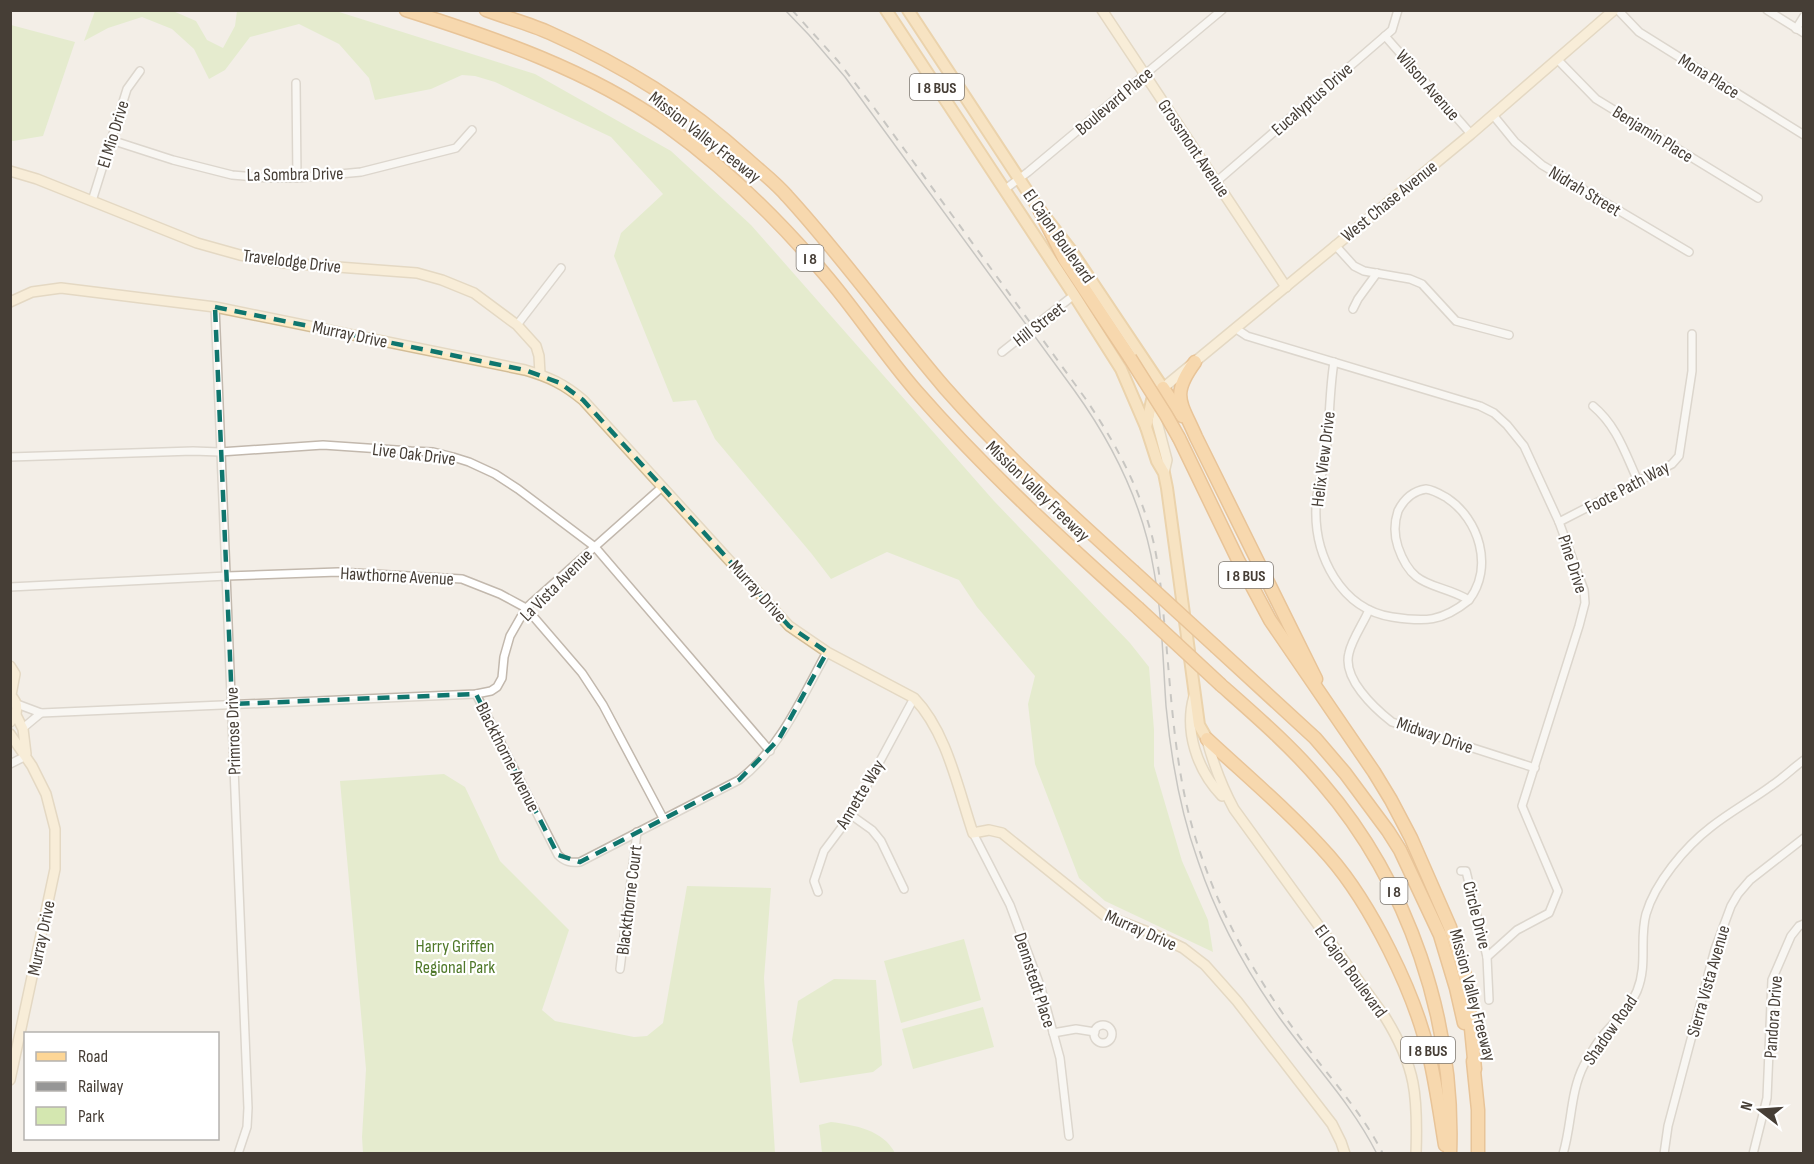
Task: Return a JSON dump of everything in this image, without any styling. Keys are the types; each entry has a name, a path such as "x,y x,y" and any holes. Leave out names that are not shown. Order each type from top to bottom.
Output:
{"highway":[{"name":"Mission Valley Freeway","path":"406,10 542,57 620,96 666,125 717,165 769,212 828,277 914,388 966,446 1031,511 1298,756 1324,784 1365,840 1395,893 1421,960 1442,1036 1449,1082 1449,1154"},
{"name":"Mission Valley Freeway","path":"486,10 548,32 636,76 678,103 732,145 786,194 843,261 910,346 981,428 1045,491 1315,738 1345,772 1400,850 1440,935 1456,988 1475,1069 1478,1154"},
{"name":"I 8 BUS","path":"1039,209 1065,260 1166,415 1265,610 1288,649 1391,800 1411,838 1450,927 1466,978 1475,1069"},
{"path":"1194,362 1184,377 1179,397 1196,437 1328,705"},
{"path":"1163,388 1196,437"},
{"name":"I 8 BUS","path":"1207,739 1293,819 1329,857 1366,907 1404,984 1420,1023 1429,1054 1449,1154"}],"main road":[{"name":"El Cajon Boulevard","path":"886,10 1121,369 1164,473 1171,510 1199,725 1207,739"},
{"name":"El Cajon Boulevard","path":"908,10 1039,209 1070,249 1163,388"},
{"path":"1121,369 1145,389 1163,388"},
{"path":"1146,427 1152,400 1163,388"}],"street":[{"name":"Grossmont Avenue","path":"1102,10 1286,287"},
{"name":"Boulevard Place","path":"1004,190 1222,10"},
{"name":"Eucalyptus Drive","path":"1216,182 1392,30 1398,10"},
{"name":"West Chase Avenue","path":"1163,388 1493,115 1616,10"},
{"name":"Mona Place","path":"1616,10 1639,32 1803,135"},
{"path":"1767,10 1803,33"},
{"path":"1796,29 1803,16"},
{"name":"Wilson Avenue","path":"1385,36 1470,134"},
{"name":"Benjamin Place","path":"1557,59 1596,99 1758,198"},
{"name":"El Mio Drive","path":"92,201 128,89 140,71"},
{"path":"296,83 297,178"},
{"name":"Nidrah Street","path":"1493,115 1515,142 1542,165 1689,252"},
{"name":"La Sombra Drive","path":"111,140 173,160 232,175 297,178 361,171 456,148 472,130"},
{"name":"Travelodge Drive","path":"10,171 37,179 197,243 240,255 296,265 417,273 442,280 474,293 517,325 536,346 540,374"},
{"path":"1335,245 1354,266 1364,271 1410,279 1422,284 1456,321 1509,335"},
{"path":"517,325 561,268"},
{"path":"1353,309 1377,273"},
{"name":"Murray Drive","path":"10,302 32,292 61,288 215,307 540,374 560,382 583,400 789,626 827,652 914,698 921,705 945,748 973,833 989,830 1002,833 1104,915 1183,948 1205,965 1237,1001 1332,1124 1345,1154"},
{"name":"Hill Street","path":"1002,352 1074,295"},
{"name":"Primrose Drive","path":"215,307 248,1108 247,1127 238,1154"},
{"name":"Pine Drive","path":"1236,328 1247,336 1480,406 1494,413 1524,446 1559,522 1581,581 1584,603 1581,619 1522,806 1558,891 1550,913 1517,930 1487,957"},
{"name":"Foote Path Way","path":"1559,522 1672,464 1679,456 1692,371 1692,334"},
{"name":"Helix View Drive","path":"1334,362 1326,456 1317,496 1316,527 1321,549 1337,582 1344,592 1369,610 1381,615 1411,620 1435,618 1453,613 1469,600"},
{"name":"El Cajon Boulevard","path":"1163,388 1157,422 1167,460 1164,473"},
{"path":"1593,406 1605,416 1618,436 1638,481"},
{"name":"Live Oak Drive","path":"10,457 220,452 323,445 433,452 469,462 495,474 518,489 594,547 770,751"},
{"name":"La Vista Avenue","path":"476,694 491,691 497,687 502,678 504,657 510,636 526,609 662,486"},
{"path":"1426,489 1438,493 1455,504 1470,520 1479,543 1481,566 1479,582 1469,600 1458,593 1420,580 1404,563 1395,538 1396,520 1403,502 1413,492 1426,489"},
{"name":"Hawthorne Avenue","path":"10,587 338,572 462,579 500,594 526,609 582,673 603,705 663,818"},
{"name":"Midway Drive","path":"1369,610 1349,652 1348,669 1353,680 1379,712 1392,722 1535,768"},
{"name":"Blackthorne Avenue","path":"17,704 41,713 476,694 558,855 572,863 580,862 740,780 755,768 778,739 827,652"},
{"path":"10,666 15,674 11,695 17,704 13,718 23,728 26,756"},
{"name":"El Cajon Boulevard","path":"1195,695 1191,707 1190,726 1197,756 1213,787 1234,808"},
{"name":"Annette Way","path":"818,892 814,881 824,851 851,815 914,698"},
{"path":"23,728 41,713"},
{"path":"10,734 26,756"},
{"name":"El Cajon Boulevard","path":"1207,739 1221,786 1234,808 1400,1040 1416,1095 1416,1154"},
{"path":"10,764 26,756"},
{"name":"Murray Drive","path":"10,1080 56,869 55,829 46,794 26,756"},
{"name":"Shadow Road","path":"1563,1154 1578,1080 1584,1065 1596,1045 1632,1001 1643,974 1643,930 1646,914 1658,886 1667,872 1710,827 1773,784 1803,760"},
{"path":"851,815 872,830 881,841 904,889"},
{"name":"Blackthorne Court","path":"621,969 637,832"},
{"name":"Dennstedt Place","path":"973,833 1010,905 1041,988 1060,1058 1069,1136"},
{"name":"Sierra Vista Avenue","path":"1665,1154 1668,1126 1715,949 1731,906 1750,880 1803,838"},
{"name":"Circle Drive","path":"1461,871 1466,871 1487,957 1489,1000"},
{"name":"Pandora Drive","path":"1753,1154 1767,1098 1772,980 1791,936 1803,924"},
{"path":"1053,1033 1076,1029 1095,1032"}],"highlighted area":[{"path":"215,307 525,370 560,383 583,400 789,626 827,652 779,739 739,780 580,862 558,855 476,694 232,704"}],"green space":[{"path":"95,11 173,11 196,21 207,40 223,48 235,26 237,11 336,11 535,74 671,151 751,225 994,501 1130,643 1149,667 1154,730 1154,766 1182,861 1208,920 1213,952 1105,901 1079,878 1035,764 1028,704 1035,676 977,607 959,580 887,552 831,579 715,439 696,400 673,402 614,256 621,233 663,194 611,137 495,82 475,76 462,75 431,89 375,100 369,78 339,44 299,24 250,37 225,70 209,79 194,49 172,29 142,17 108,28 84,41"},
{"path":"11,25 75,42 43,136 13,141 10,140"},
{"name":"Harry Griffen Regional Park","path":"444,774 465,787 500,861 569,930 542,1010 555,1021 634,1037 647,1036 663,1023 687,886 771,888 764,978 775,1153 363,1153 366,1069 340,781"},
{"path":"964,939 981,1000 901,1023 884,961"},
{"path":"834,979 876,980 882,1065 873,1072 800,1083 792,1040 798,1001"},
{"path":"983,1007 994,1047 913,1069 902,1029"},
{"path":"831,1122 868,1130 883,1139 895,1153 822,1153 819,1125"}],"tram line":[{"path":"785,10 845,77 1074,390 1114,453 1134,499 1149,546 1159,604 1166,706 1174,765 1186,823 1206,882 1223,923 1255,980 1279,1017 1356,1118 1377,1154"}],"railway":[{"path":"792,10 838,61 875,109 1085,398 1125,466 1141,502 1153,540 1180,768 1191,822 1208,875 1230,925 1270,995 1355,1109 1383,1154"}]}
